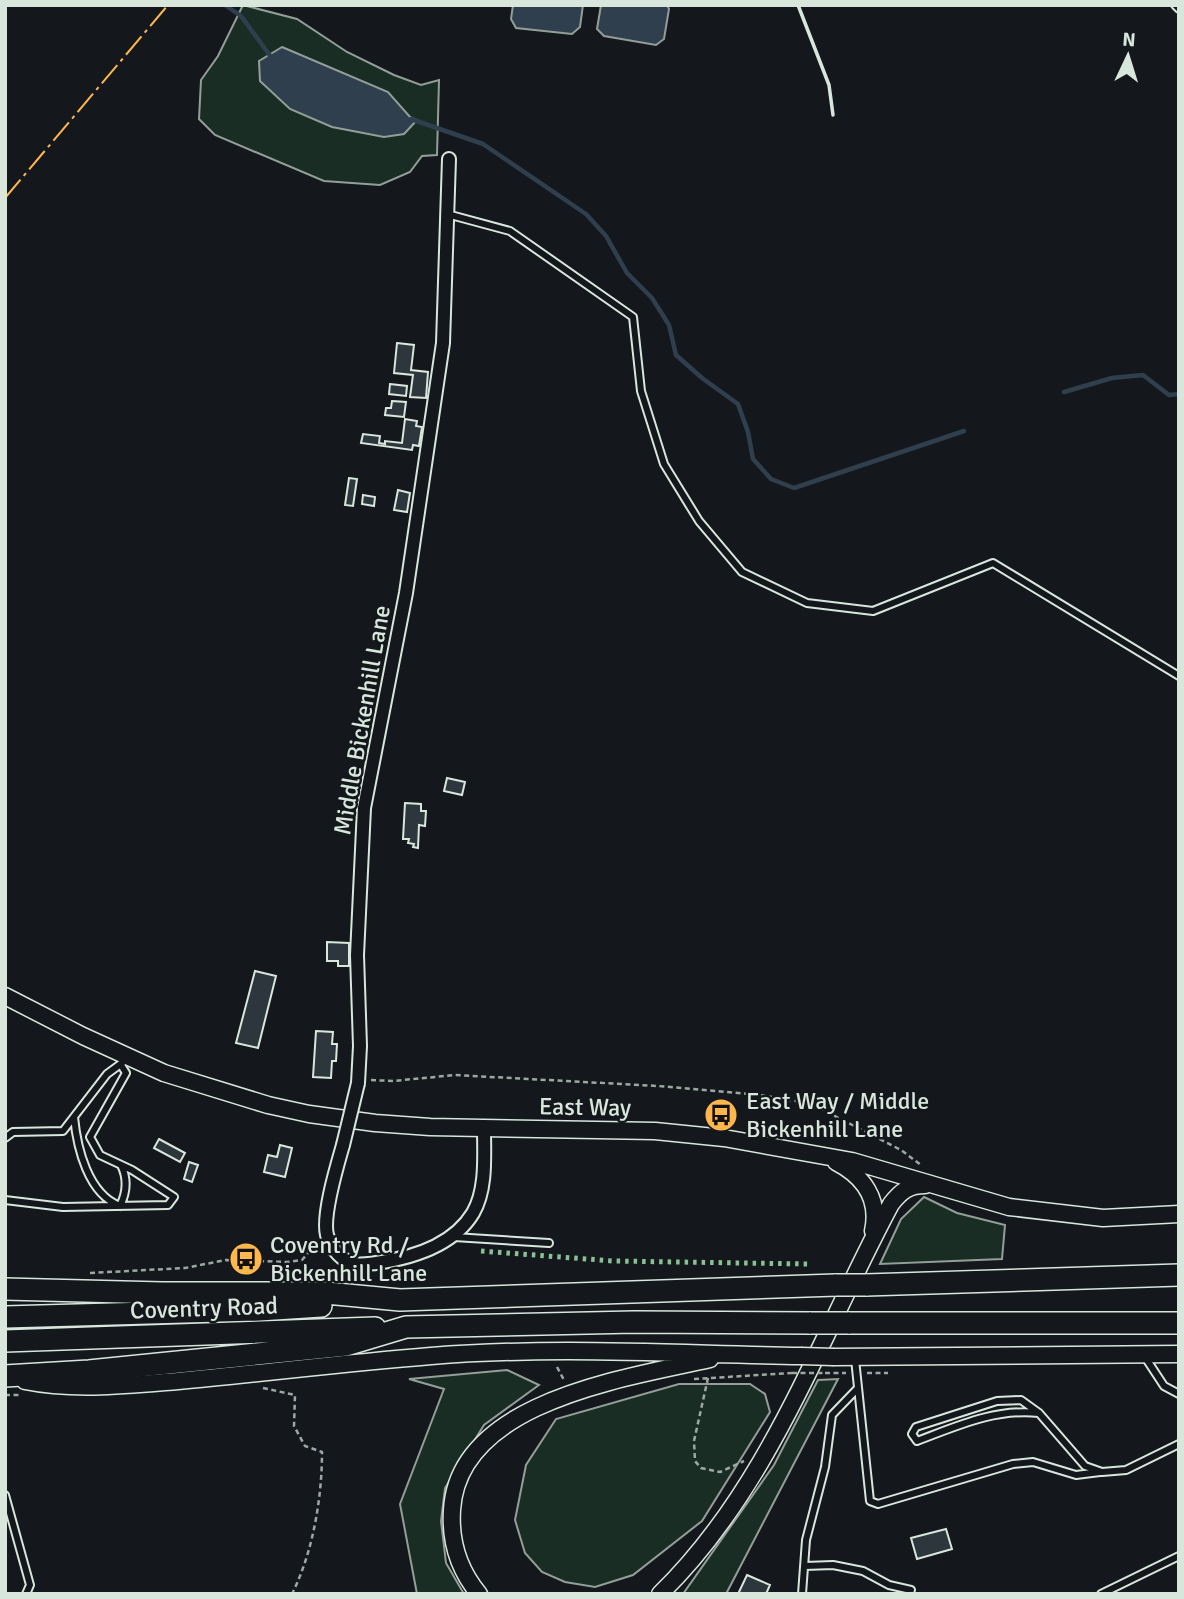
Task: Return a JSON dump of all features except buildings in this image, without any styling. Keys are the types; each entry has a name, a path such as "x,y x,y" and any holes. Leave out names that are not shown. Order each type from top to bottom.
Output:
{"highway":[{"path":"5,1289 326,1293 400,1300 1179,1275"},
{"name":"Coventry Road","path":"5,1317 259,1310 400,1300"},
{"path":"5,1377 346,1345 405,1327 635,1322 1179,1323"},
{"name":"Coventry Road","path":"5,1341 405,1327"}],"street":[{"name":"Middle Bickenhill Lane","path":"326,1231 334,1177 358,1082 360,1046 357,955 364,808 406,593 443,343 449,159"},
{"name":"East Way","path":"5,996 123,1060 268,1105 299,1111 374,1123 655,1131 724,1138 852,1161 1009,1207 1102,1218 1179,1214"},
{"path":"326,1231 337,1254 352,1264 399,1259 425,1251 452,1237 473,1211 479,1198 484,1163 484,1128"},
{"path":"828,1158 850,1169 870,1193 876,1217 870,1244"},
{"path":"660,1594 687,1567 744,1492 801,1386 870,1244 900,1192 914,1185 936,1186"},
{"path":"5,1377 39,1384 91,1385 169,1381 521,1350 621,1350 802,1360 834,1357 1179,1354"},
{"path":"479,1594 469,1582 458,1559 451,1530 453,1496 466,1462 488,1437 526,1414 570,1394 613,1381 729,1355"}],"lane":[{"path":"1175,5 1179,9"},
{"path":"447,214 510,231 633,317 641,391 663,464 699,521 742,572 807,603 873,611 993,563 1179,676"},
{"path":"5,1138 13,1132 63,1131 107,1074 123,1060 126,1073 90,1137 100,1155 174,1197 168,1205 120,1206 63,1207 5,1200"},
{"path":"74,1117 76,1138 89,1176 108,1201 120,1206"},
{"path":"120,1206 127,1193 125,1173 121,1165"},
{"path":"452,1237 549,1243"},
{"path":"1143,1354 1164,1386 1179,1394"},
{"path":"855,1357 870,1501 878,1504 1013,1464 1033,1462 1076,1475 1126,1470 1179,1444"},
{"path":"802,1594 806,1540 825,1467 832,1415 858,1388"},
{"path":"1039,1413 1018,1411 993,1414 917,1441 912,1434 916,1427 997,1401 1021,1400 1039,1413 1085,1466 1102,1472"},
{"path":"5,1495 30,1586 26,1594"},
{"path":"1103,1593 1179,1556"},
{"path":"805,1566 833,1565 863,1570 889,1585 911,1590"}],"path":[{"path":"358,1082 455,1075 658,1086 760,1095 796,1101 821,1109 901,1150 924,1167"},
{"path":"80,1273 185,1268 226,1260 302,1260 316,1244 319,1231 326,1231"},
{"path":"797,1377 802,1360"},
{"path":"547,1366 559,1367 570,1394"},
{"path":"695,1379 825,1373"},
{"path":"708,1378 694,1441 695,1461 701,1468 720,1472 745,1460"},
{"path":"258,1385 271,1383"},
{"path":"263,1388 295,1395 294,1426 305,1446 322,1452 322,1476 309,1546 292,1594"},
{"path":"5,1395 32,1395"}],"green space":[{"path":"243,5 297,19 347,52 394,75 421,85 439,80 437,155 422,156 410,172 380,185 324,181 215,135 199,119 201,80 218,56"},
{"path":"924,1197 957,1213 1005,1225 1002,1259 880,1264 901,1219"},
{"path":"507,1370 539,1385 484,1425 445,1488 441,1521 446,1563 464,1594 417,1594 400,1504 444,1389 409,1379"},
{"path":"838,1379 726,1594 683,1594 774,1465 818,1380"},
{"path":"679,1384 750,1384 765,1394 770,1412 702,1521 633,1575 595,1587 565,1582 542,1572 525,1553 515,1520 526,1465 556,1419"}],"water":[{"path":"513,5 583,5 580,27 572,34 516,28 511,19"},
{"path":"601,5 667,5 669,9 664,39 656,45 604,36 597,29"},
{"path":"282,47 388,92 410,117 417,120 404,134 384,137 332,127 290,109 260,81 259,61"}],"waterway":[{"path":"225,5 241,16 271,57"},
{"path":"411,119 483,144 586,214 606,236 627,273 652,298 669,325 676,355 738,404 748,432 753,459 771,479 794,488 964,431"},
{"path":"1064,392 1112,378 1143,375 1169,395 1179,394"}],"hedge":[{"path":"481,1251 613,1261 809,1264"}],"wall":[{"path":"798,5 829,85 833,115"}],"power":[{"path":"5,198 168,5"}],"place":[{"name":"East Way / Middle Bickenhill Lane","path":"721,1115"},
{"name":"Coventry Rd / Bickenhill Lane","path":"246,1259"}]}
